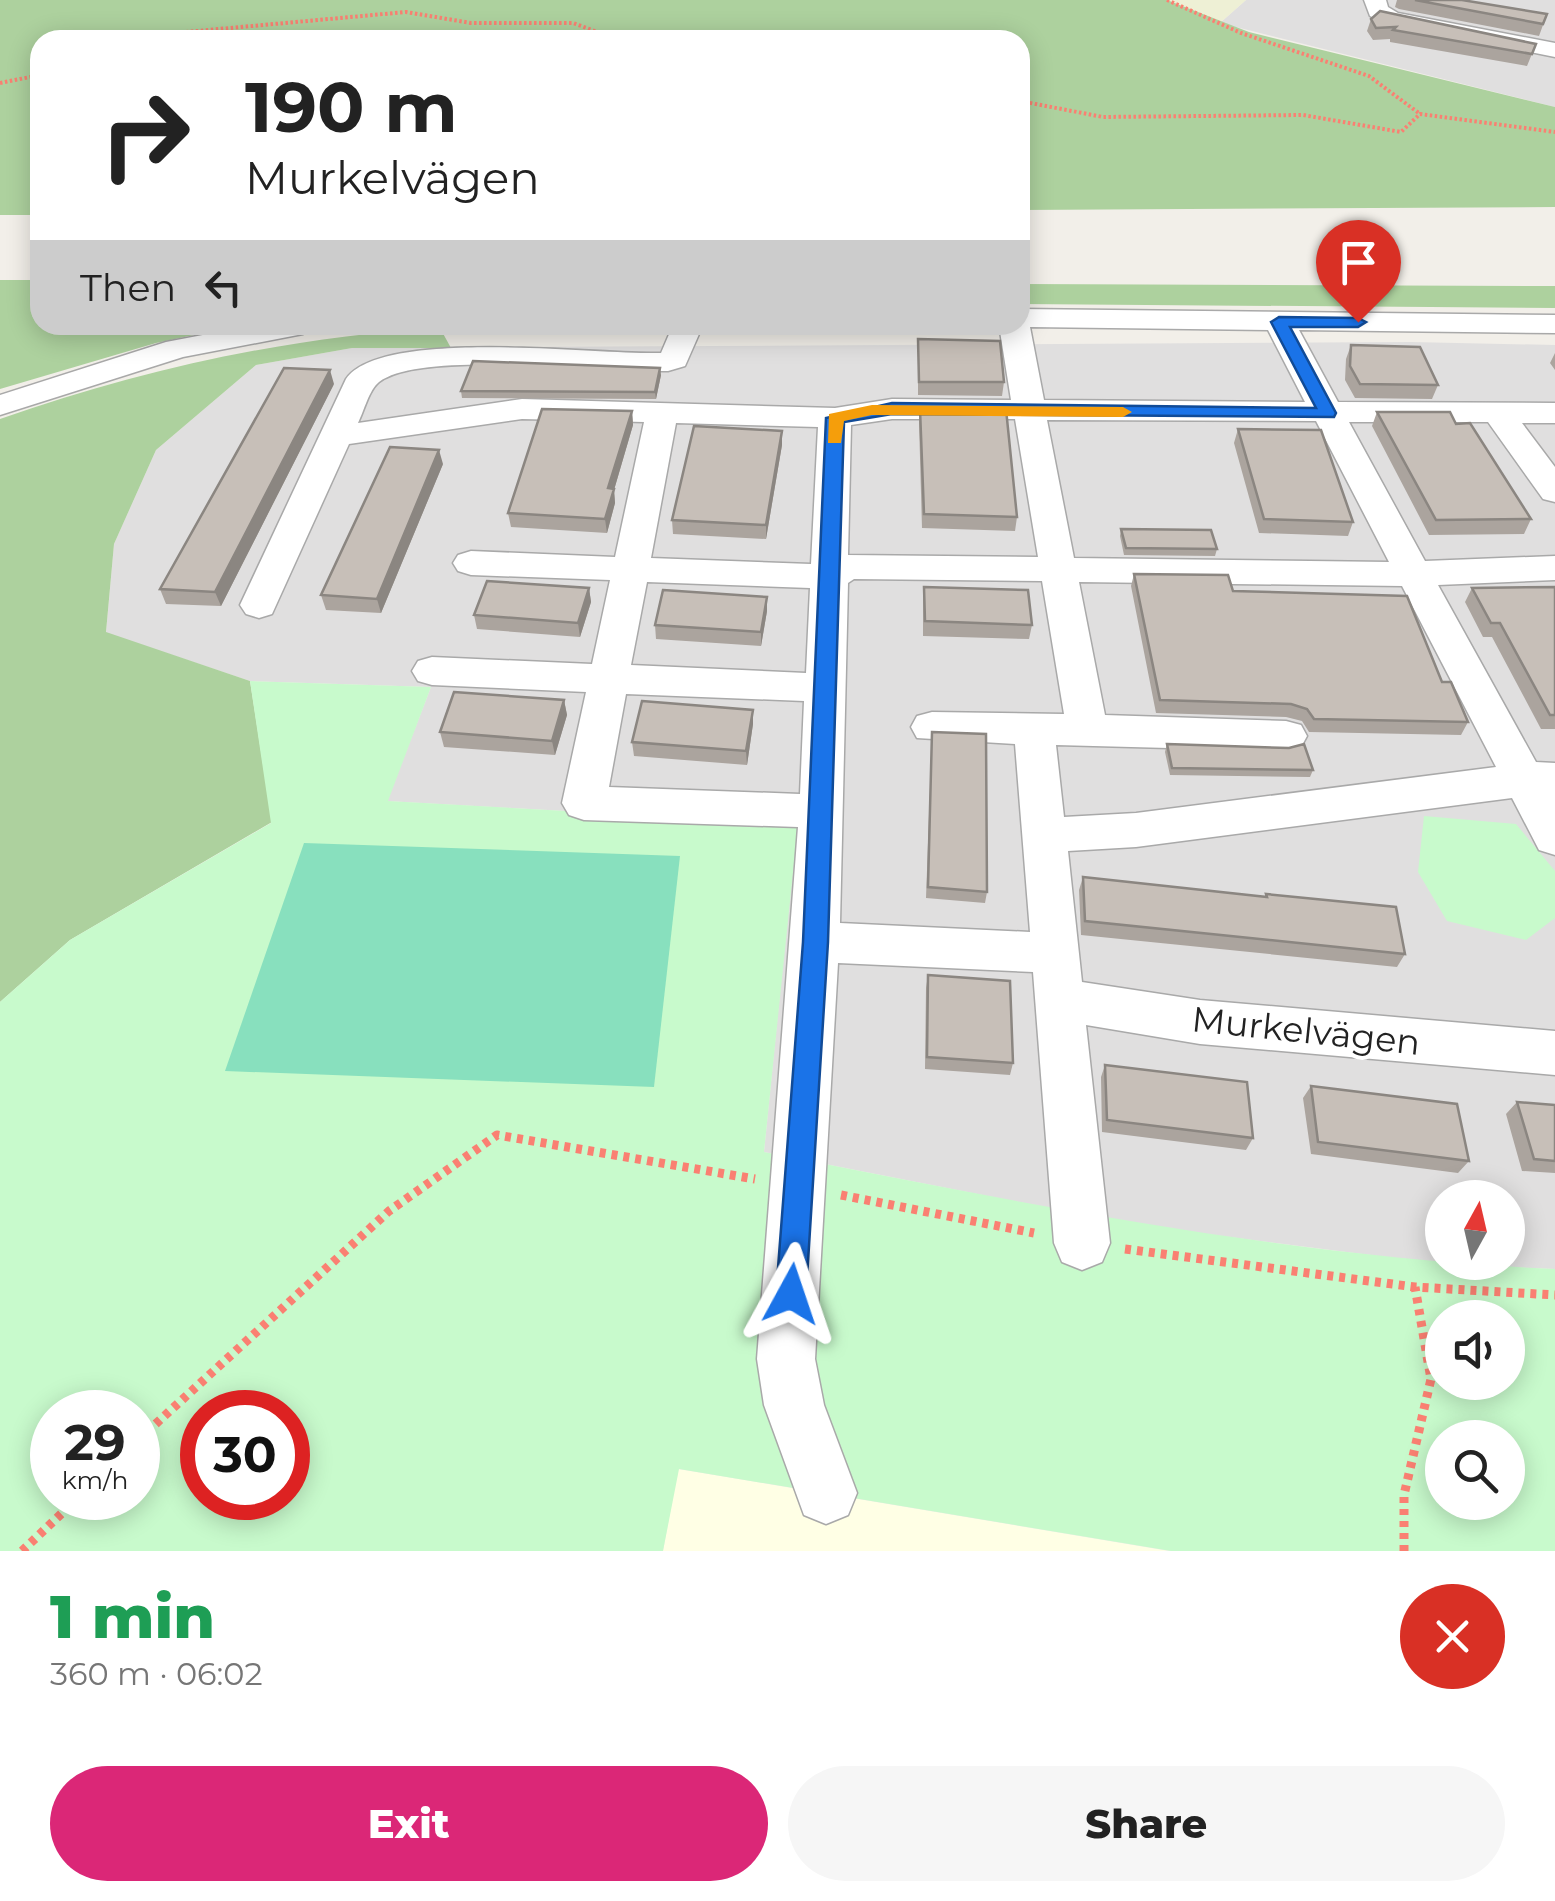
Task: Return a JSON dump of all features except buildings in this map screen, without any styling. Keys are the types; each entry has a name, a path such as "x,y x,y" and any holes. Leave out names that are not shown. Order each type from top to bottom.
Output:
{"street":[{"path":"1376,0 1378,11 1392,18 1555,50"},
{"path":"1030,318 1555,324"},
{"path":"1279,322 1413,574 1539,777 1555,838"},
{"path":"0,405 177,349 250,335"},
{"path":"540,360 547,335"},
{"path":"259,606 370,370 416,360 668,362 677,354 684,335"},
{"path":"1016,335 1087,730"},
{"path":"336,436 522,409 835,418 892,408 1555,413"},
{"path":"1497,412 1555,491"},
{"path":"662,413 584,803 820,812"},
{"path":"826,1493 794,1406 786,1359 816,942 835,418"},
{"path":"471,563 829,577 847,567 1413,574 1555,568"},
{"path":"432,670 825,688"},
{"path":"932,727 1286,736"},
{"path":"1034,729 1047,835 1056,976 1082,1243"},
{"path":"1047,835 1136,830 1539,777"},
{"name":"Murkelvägen","path":"816,942 1056,976 1200,1022 1555,1053"}],"path":[{"path":"1166,0 1236,31 1350,67 1408,99 1420,114 1555,132"},
{"path":"208,30 406,12 471,23 573,22 593,30"},
{"path":"0,83 30,76"},
{"path":"1030,103 1102,117 1303,115 1401,132 1420,114"},
{"path":"1404,1551 1404,1495 1430,1379 1415,1287"},
{"path":"22,1551 55,1520"}],"shaded area":[{"path":"1167,0 1246,0 1220,23"},
{"path":"1246,0 1555,0 1555,107 1220,23"},
{"path":"1411,342 1555,345 1555,1269 1525,1268 1525,1180 1425,1180 1425,1262 1135,1225 764,1152 797,824 387,801 431,687 250,681 106,633 114,544 156,450 256,365 352,348"},
{"path":"678,1469 1169,1551 663,1551"}],"green space":[{"path":"0,0 1167,0 1249,32 1555,107 1555,207 1030,210 1030,30 30,30 30,215 0,215"},
{"path":"0,280 30,280 30,335 194,335 156,343 0,389"},
{"path":"1030,284 1555,286 1555,308 1030,304"},
{"path":"444,335 451,348 352,348 256,365 156,450 114,544 106,632 250,681 272,822 70,940 0,1002 0,419 162,371 327,339"},
{"path":"250,681 431,687 388,801 798,824 764,1152 1158,1226 1425,1260 1425,1280 1525,1280 1525,1267 1555,1269 1555,1551 1171,1551 679,1469 663,1551 0,1551 0,1002 70,940 271,823"},
{"path":"1424,816 1516,824 1555,871 1555,918 1526,940 1447,921 1418,872"},
{"path":"304,843 680,856 654,1087 225,1071"}],"slow traffic":[{"path":"834,439 835,418 892,408 1123,412"}],"route":[{"path":"791,1294 816,942 835,418 892,408 1328,413 1279,322 1358,322"}]}
